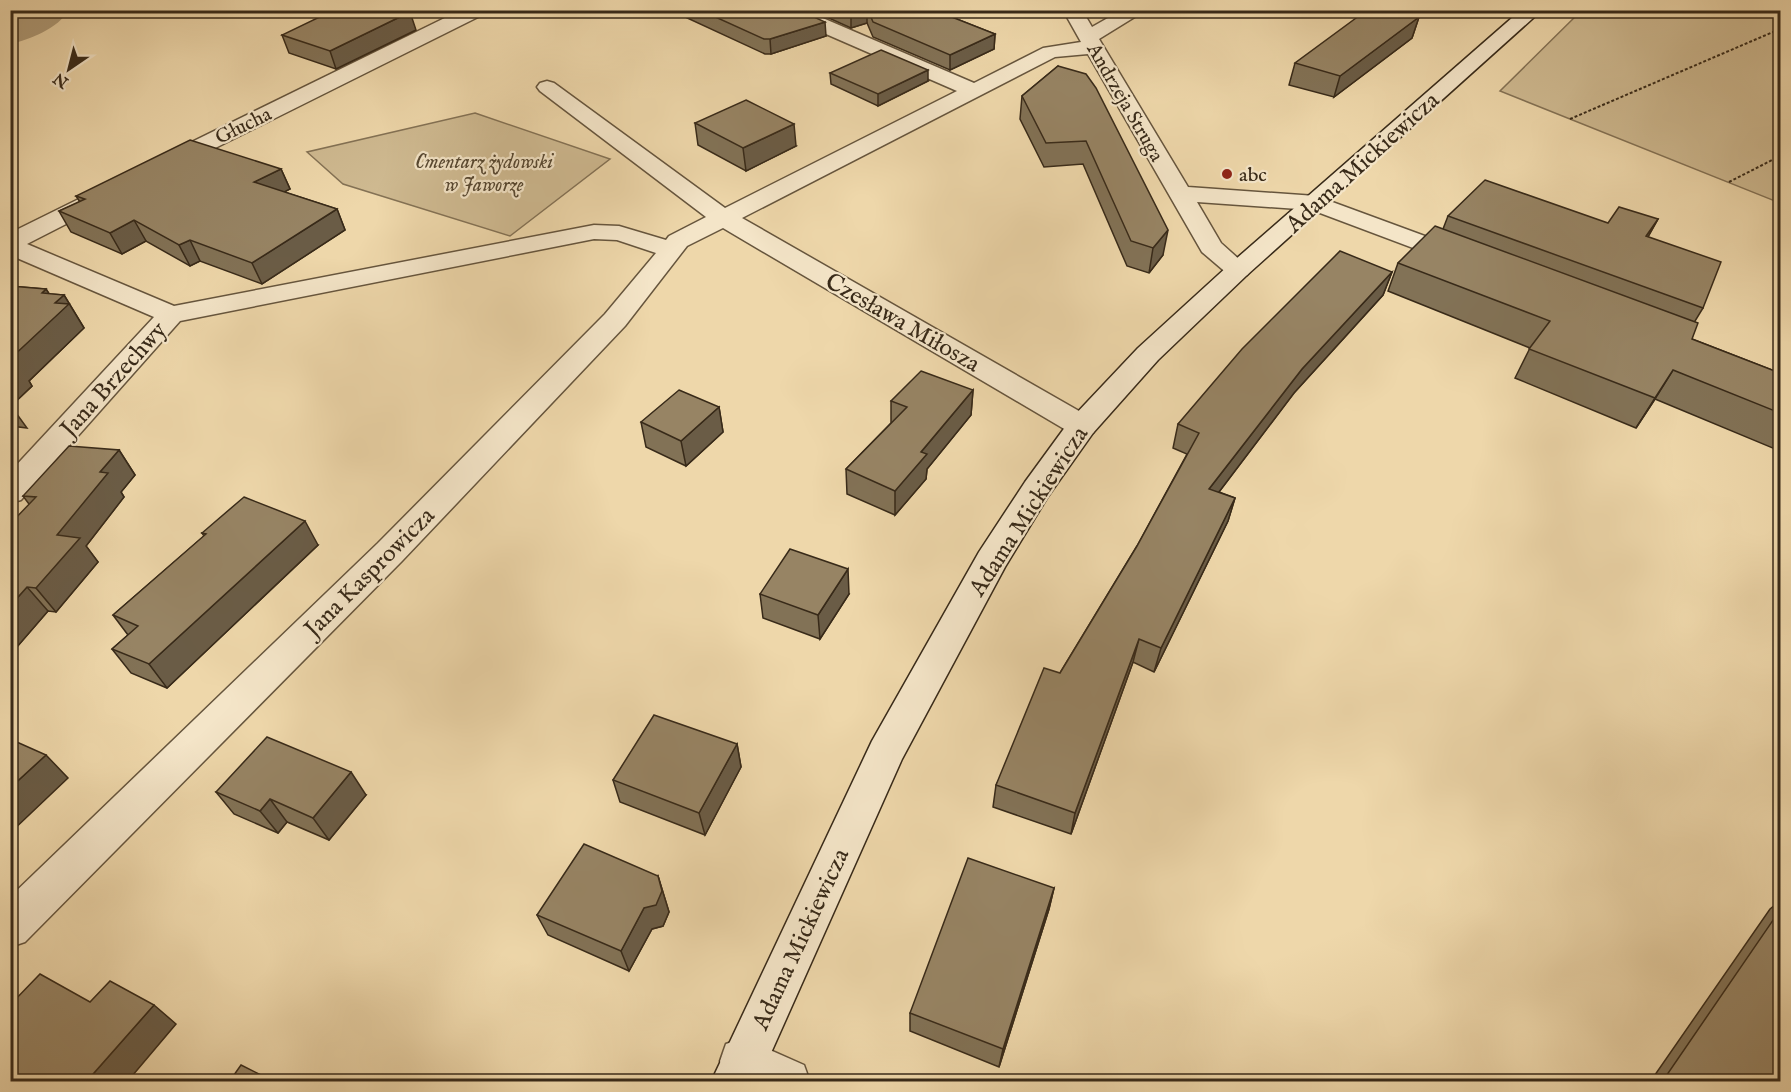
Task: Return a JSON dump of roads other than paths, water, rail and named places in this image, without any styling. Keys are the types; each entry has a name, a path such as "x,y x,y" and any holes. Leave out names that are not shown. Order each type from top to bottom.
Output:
{"street":[{"name":"Głucha","path":"148,173 477,10"},
{"path":"787,10 973,90"},
{"name":"Andrzeja Struga","path":"1072,10 1211,247 1238,270"},
{"path":"724,218 1050,51 1090,42 1137,10"},
{"name":"Adama Mickiewicza","path":"738,1071 892,743 991,561 1036,490 1082,426 1149,354 1238,270 1533,10"},
{"name":"Czesława Miłosza","path":"547,87 724,218 1082,426"},
{"path":"10,244 116,189"},
{"path":"1179,194 1316,203 1487,267"},
{"name":"Jana Kasprowicza","path":"10,927 390,552 582,355 639,292 670,249 685,236 724,218"},
{"path":"171,315 594,232 619,233 670,249"},
{"name":"Jana Brzechwy","path":"10,244 171,315 10,492"},
{"path":"738,1071 787,1082"}],"waterway":[{"path":"10,30 46,10"}],"place":[{"name":"abc","path":"1227,174"}],"park label":[{"name":"Cmentarz żydowski w Jaworze","path":"484,172"}]}
